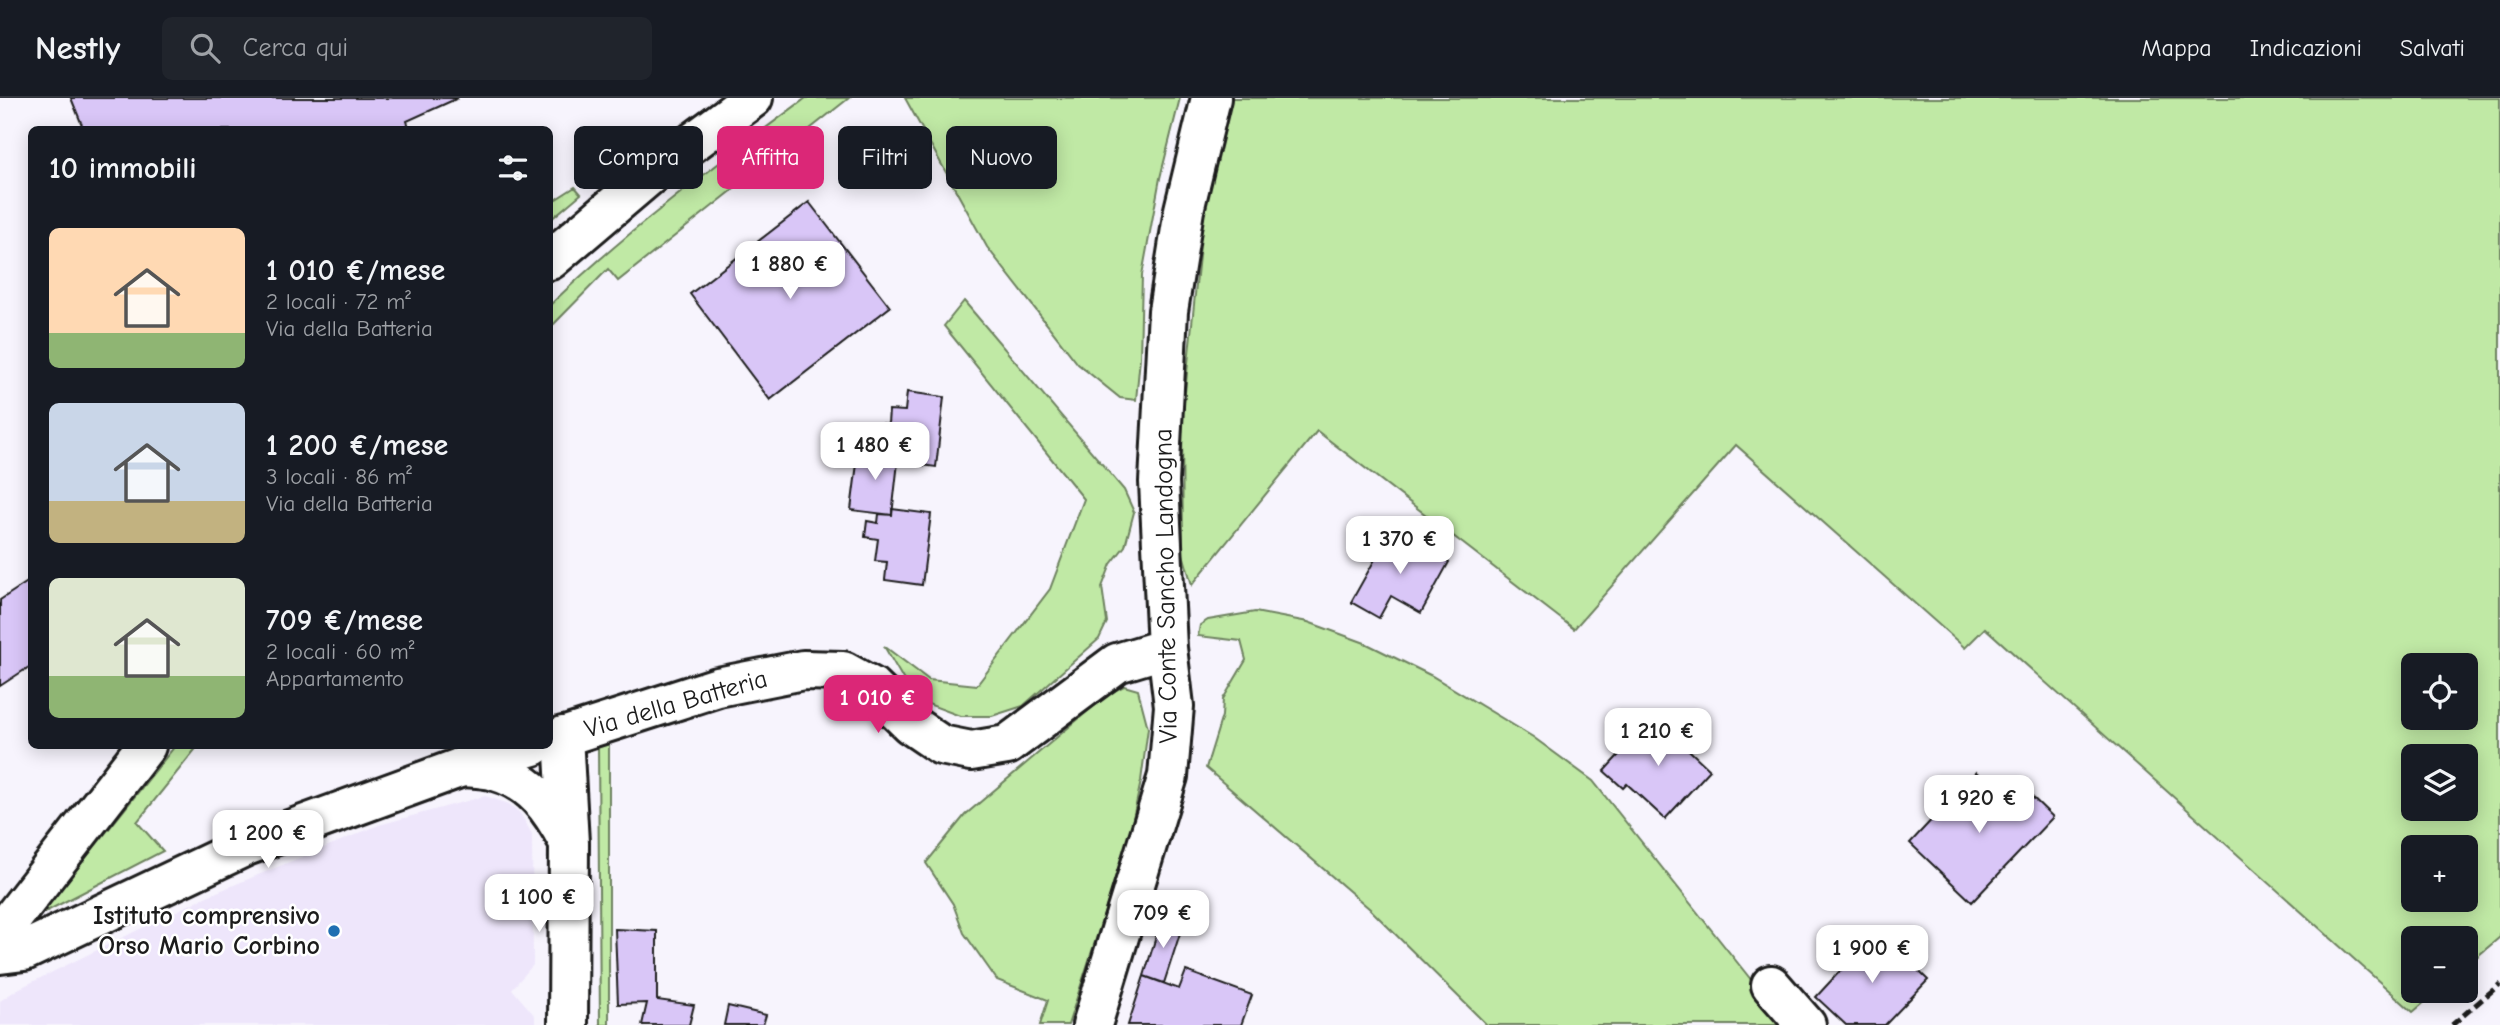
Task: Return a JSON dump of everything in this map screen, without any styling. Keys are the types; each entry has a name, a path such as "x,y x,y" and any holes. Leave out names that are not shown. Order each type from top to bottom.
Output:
{"main road":[{"path":"553,257 657,169 753,98"},
{"name":"Via Conte Sancho Landogna","path":"1092,1025 1168,776 1174,706 1167,648 1159,482 1168,311 1184,210 1211,98"},
{"name":"Via della Batteria","path":"553,740 620,716 718,687 803,670 843,671 872,687 910,724 941,745 971,751 1007,744 1118,663 1167,648"},
{"path":"0,934 144,749"},
{"name":"Via della Batteria","path":"0,954 24,951 246,846 462,767 522,749"},
{"path":"551,749 569,844 568,1025"},
{"path":"462,767 496,771 530,788 551,809 569,844"},
{"path":"1772,985 1806,1025"}],"shaded area":[{"name":"Istituto comprensivo Orso Mario Corbino","path":"485,796 509,804 520,813 532,834 533,965 512,989 535,1016 535,1025 0,1025 0,1001 18,989 205,897 379,825"}],"green space":[{"path":"806,98 849,98 814,126 769,126"},
{"path":"905,98 1180,98 1160,178 1142,275 1136,400 1120,398 1078,364 987,247 955,189 1057,189 1057,126 946,126 946,172 932,147 932,126 920,126"},
{"path":"1225,98 2500,98 2500,937 2478,956 2478,926 2401,926 2401,1001 1985,628 1965,648 1736,445 1574,629 1317,431 1192,585 1183,554 1182,422 1202,226"},
{"path":"717,165 717,189 734,189 618,281 608,269 553,325 553,302 611,250 686,189 703,189 703,176"},
{"path":"574,188 577,189 581,194 553,217 553,201"},
{"path":"964,301 1124,490 1134,512 1125,546 1111,564 1102,587 1107,622 1099,639 1023,706 992,716 960,716 928,704 903,679 884,646 929,680 977,685 1050,589 1084,499 944,326"},
{"path":"1255,612 1308,622 1365,643 1432,676 1533,737 1593,781 1787,1025 1487,1025 1370,909 1206,768 1222,716 1223,699 1246,660 1241,641 1198,636 1200,625 1208,620"},
{"path":"1124,686 1138,690 1148,728 1141,781 1129,837 1068,1025 1040,1025 1048,1000 997,980 964,933 953,904 926,863 965,815 1108,694"},
{"path":"609,736 609,1025 600,1025 598,745"},
{"path":"173,749 196,749 137,822 163,851 41,914"},
{"path":"2403,1003 2424,1003 2413,1012"}],"building":[{"path":"71,98 458,98 407,121 409,126 82,126"},
{"path":"809,202 890,307 770,400 690,294"},
{"path":"907,392 944,397 936,467 898,462 899,453 883,451 884,440 875,440 877,423 888,424 889,410 905,411"},
{"path":"859,448 899,453 892,515 851,510"},
{"path":"892,509 931,514 922,585 885,580 887,562 875,561 878,539 865,537 867,521 878,523 879,514 892,515"},
{"path":"1392,529 1449,562 1421,613 1391,596 1379,618 1351,602"},
{"path":"28,582 28,668 0,686 0,600"},
{"path":"1654,717 1710,770 1665,819 1627,784 1623,788 1604,771"},
{"path":"1976,772 2010,805 2024,789 2053,817 1972,902 1910,843"},
{"path":"1162,917 1183,924 1164,983 1144,976"},
{"path":"615,929 657,931 657,1000 694,1005 689,1025 642,1025 647,1003 618,1004"},
{"path":"1877,931 1928,980 1885,1025 1846,1025 1816,997"},
{"path":"1186,971 1252,995 1241,1025 1128,1025 1144,976 1179,989"},
{"path":"728,1006 766,1015 763,1025 724,1025"}],"railway":[{"path":"2452,1025 2500,984"}],"place":[{"name":"Istituto comprensivo Orso Mario Corbino","path":"334,931"}]}
